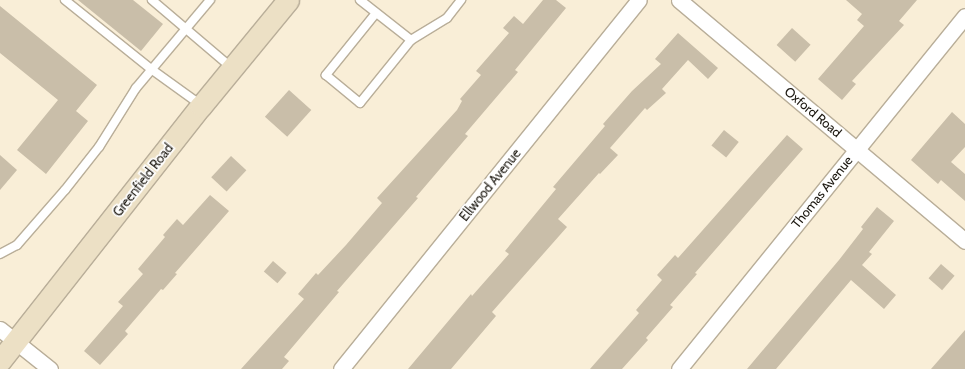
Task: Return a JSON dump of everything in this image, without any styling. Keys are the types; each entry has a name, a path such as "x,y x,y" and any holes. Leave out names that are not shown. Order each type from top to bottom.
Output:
{"main road":[{"name":"Greenfield Road","path":"0,361 8,335 201,106 288,0"}],"street":[{"name":"Ellwood Avenue","path":"341,369 639,0"},
{"name":"Oxford Road","path":"679,0 965,241"},
{"name":"Thomas Avenue","path":"679,369 965,16"},
{"path":"8,335 50,369"}],"lane":[{"path":"65,0 151,69 201,106"},
{"path":"152,0 232,68"},
{"path":"0,254 17,245 65,190 99,147 136,88 210,0"},
{"path":"360,0 411,40"},
{"path":"376,13 326,75 360,103 411,40 447,18 461,0"}],"building":[{"path":"78,0 133,0 163,24 141,51"},
{"path":"543,0 556,0 566,8 515,70 518,72 465,134 468,136 416,197 418,198 337,291 339,292 284,357 289,361 282,369 241,369 304,299 298,294 316,273 318,275 346,245 382,203 377,198 457,110 462,101 460,99 481,75 476,71 509,33 503,28 514,16 523,24"},
{"path":"846,0 917,0 899,21 904,25 852,81 856,84 842,100 818,79 864,26 857,20 862,14"},
{"path":"0,6 97,85 76,111 88,121 46,174 17,150 58,100 0,53"},
{"path":"792,28 811,45 795,62 777,45"},
{"path":"678,33 718,68 708,79 688,60 662,89 666,93 647,110 645,108 610,148 618,155 600,174 599,173 558,219 567,227 492,312 496,316 451,369 408,369 471,294 472,296 509,254 505,251 556,189 553,187 605,126 603,124 632,91 661,64 655,59"},
{"path":"289,90 311,110 287,137 265,117"},
{"path":"952,112 965,124 965,147 951,162 965,174 965,201 941,180 938,184 911,160"},
{"path":"724,130 739,142 726,158 711,146"},
{"path":"787,135 803,149 695,273 697,274 670,305 673,307 646,338 648,340 622,369 590,369 639,313 636,310 662,280 657,275 675,255 678,258"},
{"path":"0,155 17,170 0,190"},
{"path":"231,156 246,170 227,192 211,177"},
{"path":"210,195 229,211 175,273 177,274 163,290 161,289 125,331 128,334 100,365 84,351 123,306 118,302 143,274 138,269 165,237 163,235 177,219 183,225"},
{"path":"877,207 894,221 869,252 872,254 862,265 896,295 884,309 851,280 776,369 747,369 839,260 863,229 861,227"},
{"path":"273,261 287,273 277,283 264,272"},
{"path":"941,264 955,276 942,290 929,278"},
{"path":"965,330 965,369 931,369"}]}
